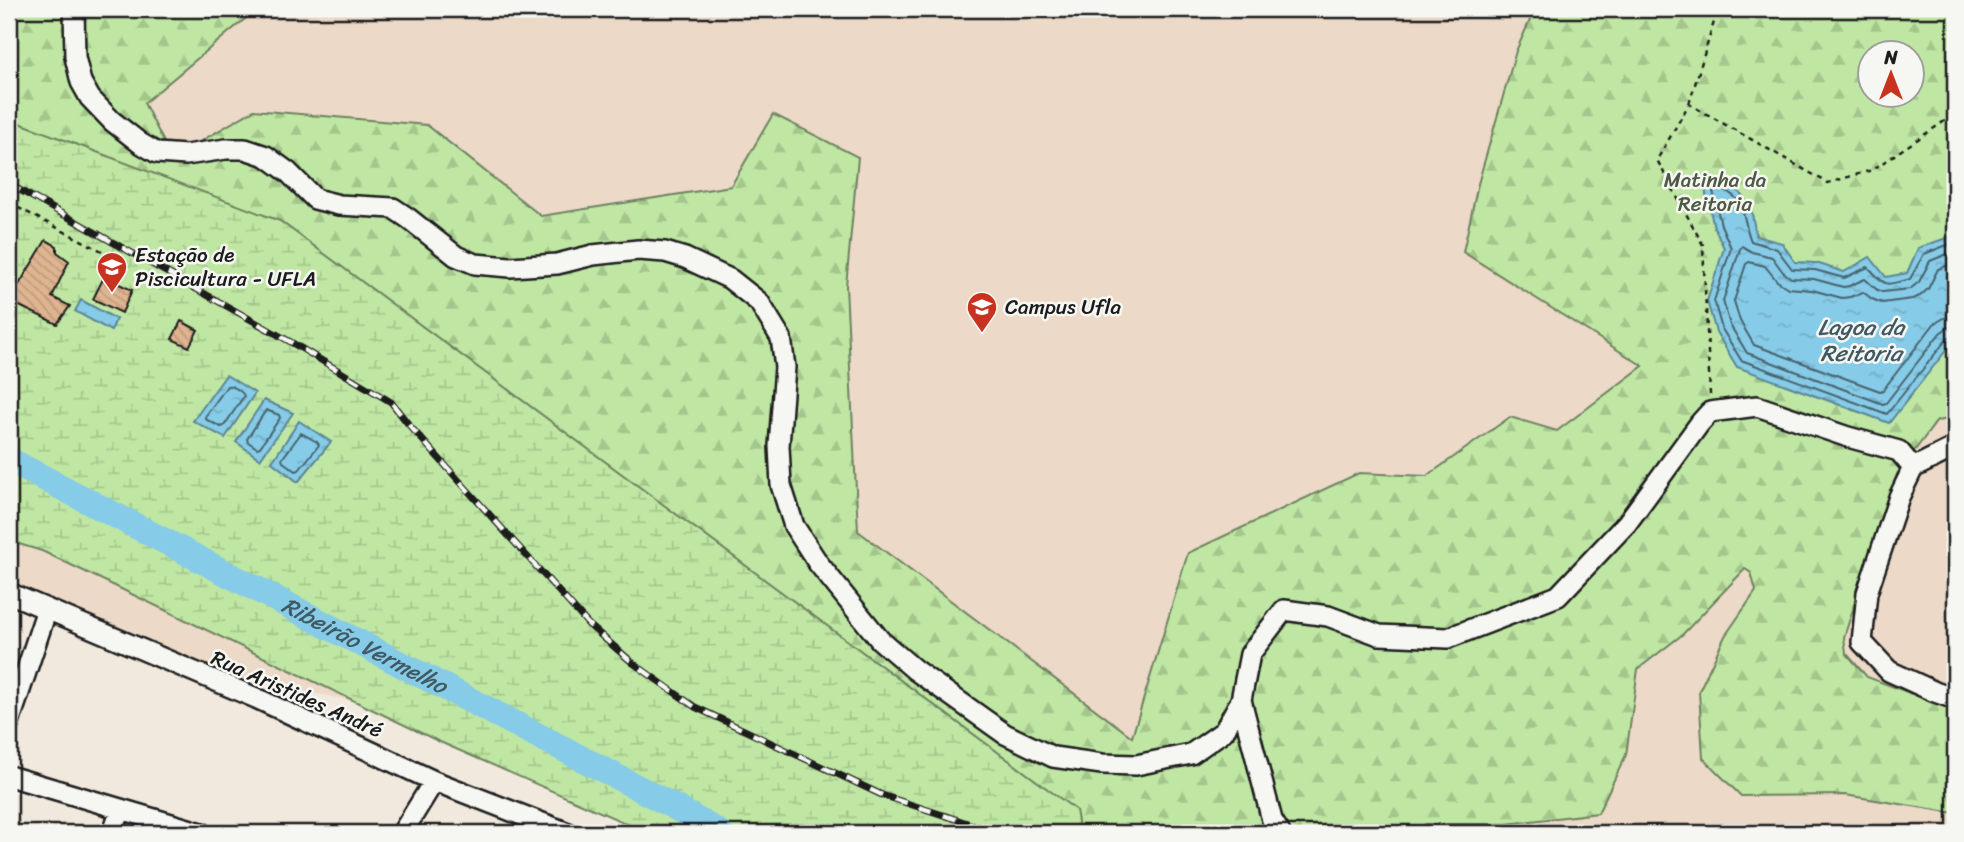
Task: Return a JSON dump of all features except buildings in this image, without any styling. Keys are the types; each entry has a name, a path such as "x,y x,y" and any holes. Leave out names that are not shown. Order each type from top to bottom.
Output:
{"street":[{"path":"74,9 75,57 81,82 90,98 112,121 157,153 186,155 245,149 266,156 288,172 315,199 338,205 393,208 456,256 475,264 510,267 557,264 593,255 638,250 665,252 685,258 730,279 759,302 782,338 785,368 779,446 780,485 794,526 818,563 880,640 915,670 1005,734 1053,757 1102,764 1136,765 1191,754 1224,731 1241,700 1250,654 1284,610 1328,616 1379,635 1448,638 1558,596 1627,523 1710,412 1757,406 1899,451 1913,468"},
{"path":"1955,447 1913,468 1899,497 1867,593 1862,642 1889,671 1955,699"},
{"name":"Rua Aristides André","path":"9,593 256,698 434,781 568,833"},
{"path":"9,723 47,609"},
{"path":"1241,700 1272,820 1280,833"},
{"path":"9,776 202,833"},
{"path":"402,833 434,781"},
{"path":"113,833 120,810"}],"path":[{"path":"1710,412 1703,245 1657,160 1689,104 1717,9"},
{"path":"1689,104 1828,183 1872,170 1955,114"},
{"path":"9,203 102,251"}],"shaded area":[{"name":"Campus Ufla","path":"9,9 1955,9 1955,833 1027,833 215,674 9,587"}],"green space":[{"name":"Matinha da Reitoria","path":"9,9 253,9 246,18 144,103 172,158 254,110 427,125 541,216 731,186 773,114 858,157 846,286 858,531 1132,737 1188,553 1359,473 1427,476 1510,417 1557,431 1643,366 1463,252 1478,184 1516,51 1535,9 1955,9 1955,418 1937,421 1897,474 1844,637 1846,653 1867,677 1955,710 1955,813 1845,795 1741,796 1703,758 1699,691 1725,636 1756,591 1751,573 1745,569 1683,634 1638,669 1626,755 1598,813 1506,824 1426,824 1408,833 1081,833 710,693 9,197"},
{"path":"9,119 280,221 1076,810 1080,833 648,833 440,742 42,551 9,541"}],"water":[{"name":"Lagoa da Reitoria","path":"1702,177 1734,185 1751,208 1756,236 1782,243 1795,262 1816,263 1844,272 1870,257 1886,277 1907,273 1918,248 1955,235 1955,339 1889,423 1737,367 1716,332 1707,301 1724,248 1714,227"},
{"path":"81,300 116,319 111,331 75,311"},
{"path":"226,375 255,393 225,438 193,421"},
{"path":"264,400 293,413 260,459 236,442"},
{"path":"299,421 331,442 298,482 272,462"}],"waterway":[{"name":"Ribeirão Vermelho","path":"9,460 720,833"}],"railway":[{"path":"9,184 289,341 391,402 588,624 633,663 695,707 882,795 998,833"}],"place":[{"name":"Estação de Piscicultura - UFLA","path":"112,294"},
{"name":"Campus Ufla","path":"982,334"}]}
